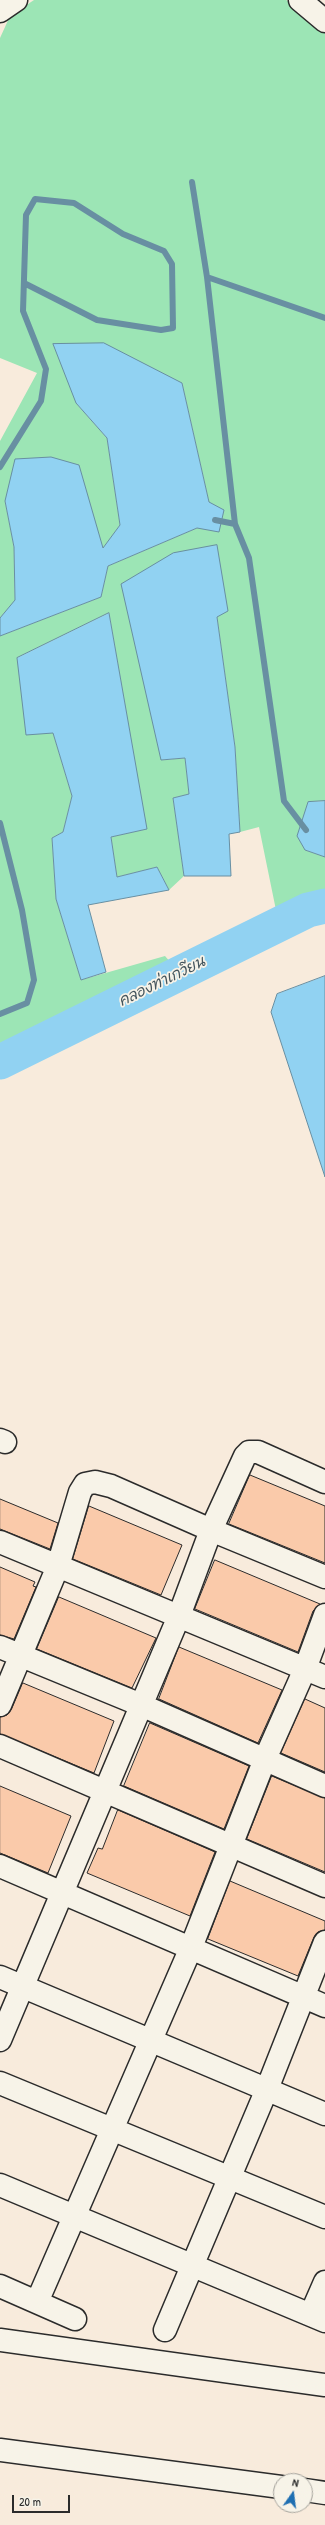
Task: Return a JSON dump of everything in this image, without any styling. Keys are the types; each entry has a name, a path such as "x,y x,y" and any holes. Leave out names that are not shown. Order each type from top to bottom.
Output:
{"street":[{"path":"0,11 16,0"},
{"path":"300,0 325,20"},
{"path":"0,2040 179,1616 211,1530 242,1463 249,1452 258,1452 325,1482"},
{"path":"0,1705 58,1566 80,1492 85,1484 95,1482 111,1486 211,1530 325,1577"},
{"path":"0,1542 325,1677"},
{"path":"37,2302 113,2128 149,2040 190,1950 265,1759 305,1669 325,1615"},
{"path":"0,1647 142,1705 325,1786"},
{"path":"0,1746 106,1790 325,1886"},
{"path":"0,1866 63,1892 190,1950 325,2006"},
{"path":"165,2330 305,1997 325,1942"},
{"path":"0,1978 325,2114"},
{"path":"0,2083 230,2176 325,2217"},
{"path":"0,2185 318,2317 325,2282"},
{"path":"0,2286 75,2319"},
{"path":"0,2340 325,2386"},
{"path":"0,2450 273,2486"},
{"path":"313,2491 325,2493"}],"green space":[{"path":"34,0 286,0 300,7 325,31 325,801 308,802 305,850 325,857 325,895 277,915 259,827 240,832 235,747 217,617 217,545 162,760 185,758 189,794 173,798 184,876 169,890 157,867 117,877 111,837 146,829 109,613 17,658 53,733 72,796 63,832 52,838 56,899 81,980 165,956 178,971 72,1018 56,1017 0,1045 0,636 101,597 108,566 197,528 209,502 182,383 76,403 107,438 120,525 104,548 5,501 14,547 15,601 0,618 0,441 37,373 0,358 0,38 10,16"}],"water":[{"path":"104,343 182,383 209,502 224,510 219,532 197,528 108,566 101,597 0,636 0,618 15,600 14,547 5,501 15,459 51,457 79,465 103,548 120,525 107,438 76,403 53,344"},
{"path":"217,545 228,611 217,617 235,747 240,832 229,834 231,876 184,876 173,798 189,794 185,758 161,760 121,584 173,553"},
{"path":"109,613 147,829 111,837 117,877 157,867 169,890 88,905 106,972 81,980 56,899 52,838 63,832 72,796 53,733 26,735 17,658"},
{"path":"325,801 325,857 305,850 297,836 308,802"},
{"path":"325,976 325,1177 271,1012 277,994"}],"building":[{"path":"250,1475 325,1506 325,1563 229,1524"},
{"path":"0,1499 58,1523 50,1549 0,1529"},
{"path":"89,1506 182,1545 161,1595 73,1559"},
{"path":"215,1560 320,1604 313,1611 298,1652 195,1609"},
{"path":"0,1567 35,1582 33,1586 36,1587 14,1639 0,1635"},
{"path":"59,1597 156,1638 132,1688 37,1649"},
{"path":"179,1647 282,1690 258,1743 159,1699"},
{"path":"23,1683 114,1721 94,1773 0,1734 0,1717 7,1715 11,1710"},
{"path":"305,1699 325,1708 325,1772 281,1753"},
{"path":"150,1723 249,1766 224,1829 124,1786"},
{"path":"272,1776 325,1798 325,1872 247,1839"},
{"path":"0,1786 71,1816 48,1873 0,1853"},
{"path":"118,1810 215,1852 190,1916 87,1873 98,1848 102,1849"},
{"path":"230,1881 325,1921 325,1930 318,1932 314,1937 298,1976 208,1939"}],"waterway":[{"path":"192,182 207,277"},
{"path":"0,467 41,401 46,369 23,311 26,215 35,199 74,203 123,234 164,251 172,264 173,328 161,330 97,320 24,283"},
{"path":"235,524 207,277 325,318"},
{"path":"215,520 235,524 249,558 284,801 306,830"},
{"path":"0,823 22,910 34,980 27,1003 0,1014"},
{"name":"คลองท่าเกวียน","path":"0,1062 308,910 325,906"}]}
